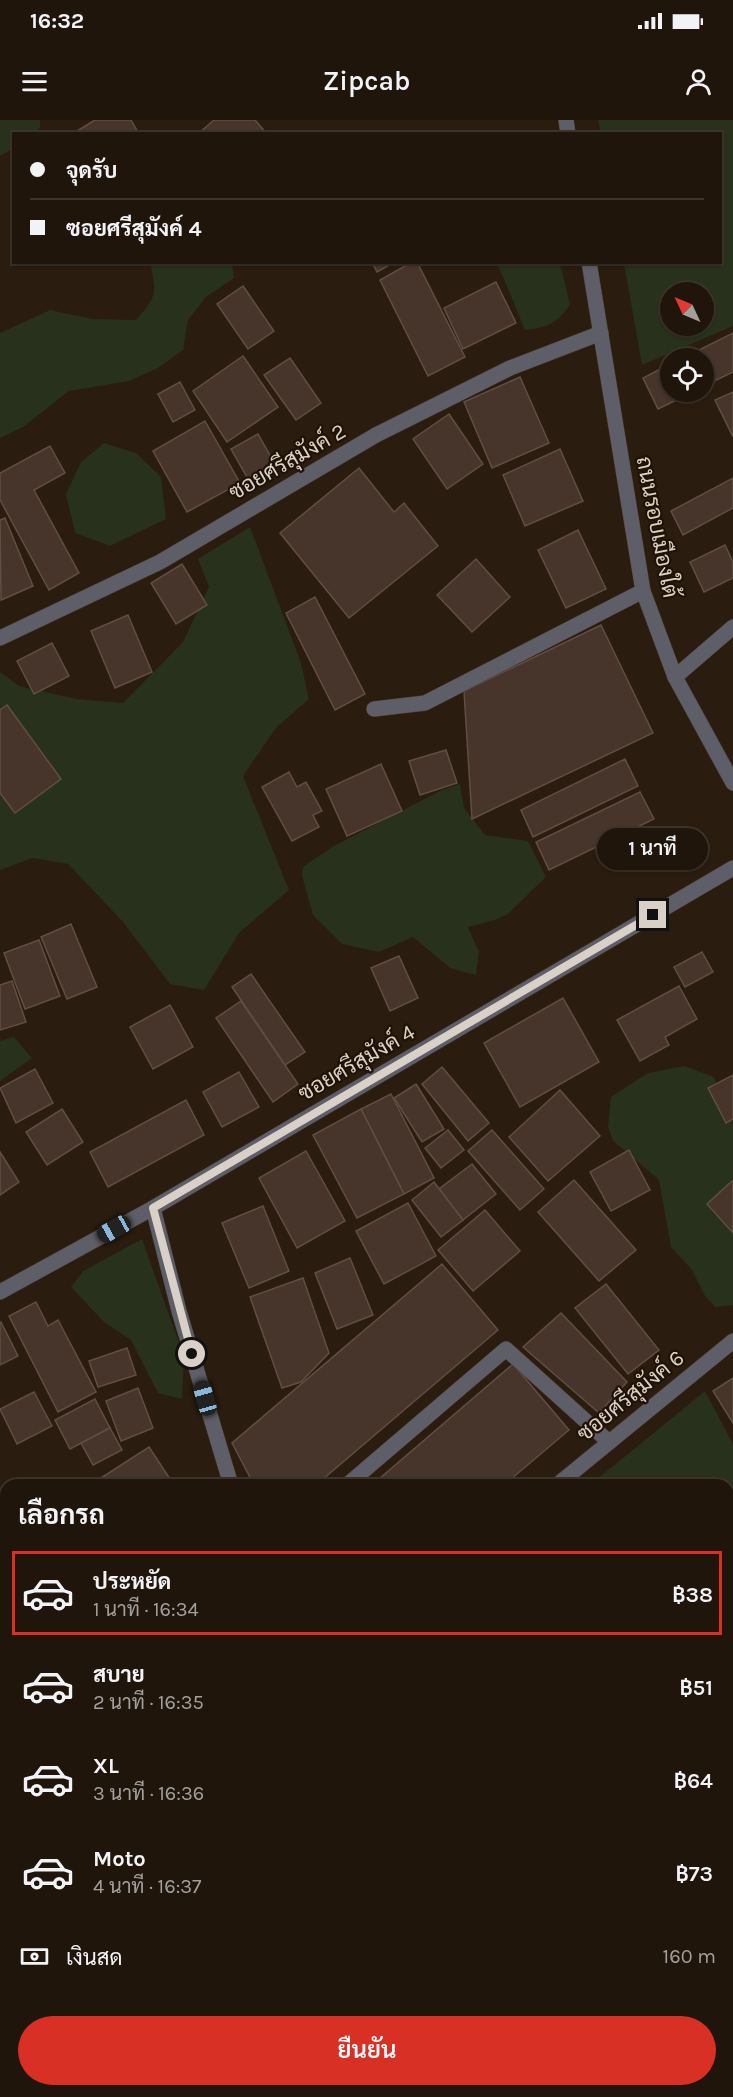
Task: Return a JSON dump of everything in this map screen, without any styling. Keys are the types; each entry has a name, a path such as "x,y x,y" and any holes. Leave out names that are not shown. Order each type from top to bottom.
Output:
{"street":[{"name":"ถนนรอบเมืองใต้","path":"589,264 643,591 675,676 733,783"},
{"name":"ซอยศรีสุมังค์ 2","path":"0,638 160,562 376,435 510,368 601,333"},
{"path":"374,709 425,703 643,591"},
{"path":"675,676 733,627"},
{"name":"ซอยศรีสุมังค์ 4","path":"0,1292 153,1208 733,868"},
{"path":"153,1208 179,1311 229,1479"},
{"name":"ซอยศรีสุมังค์ 6","path":"564,1479 733,1341"},
{"path":"354,1479 507,1349 609,1442"}],"green space":[{"path":"0,120 40,120 40,128 34,132 12,132 12,150 0,156"},
{"path":"598,120 733,120 733,326 714,334 714,282 660,282 660,336 710,336 682,348 660,348 660,357 642,365 624,264 722,264 722,132 601,132"},
{"path":"150,264 232,264 234,278 206,297 188,320 183,350 158,368 129,381 69,391 23,427 0,438 0,333 50,310 92,319 136,320 152,300 154,282"},
{"path":"496,264 560,264 570,304 561,316 551,323 525,330 498,265"},
{"path":"104,443 136,453 161,477 166,519 110,546 75,533 66,494 81,462"},
{"path":"250,527 301,663 309,699 276,728 243,776 289,890 239,933 204,990 170,984 123,922 68,864 33,858 0,870 0,672 19,686 76,699 123,703 183,642 209,587 198,559"},
{"path":"460,784 464,808 485,835 528,841 546,877 508,914 468,927 479,952 476,975 450,968 413,937 379,952 342,944 313,915 302,876 303,867 332,847 442,790"},
{"path":"14,1037 32,1058 0,1081 0,1041"},
{"path":"684,1066 714,1077 722,1102 733,1123 733,1177 715,1208 733,1232 733,1305 715,1307 705,1296 692,1270 671,1247 659,1180 613,1141 608,1127 611,1097 648,1073"},
{"path":"142,1239 184,1357 182,1399 158,1393 131,1340 104,1322 71,1287 83,1271"},
{"path":"705,1391 733,1444 733,1479 597,1479"}],"building":[{"path":"95,120 131,120 138,132 75,132"},
{"path":"214,120 255,120 265,132 200,132"},
{"path":"373,264 391,264 377,272"},
{"path":"408,264 418,264 465,357 428,376 380,280"},
{"path":"496,282 516,323 463,349 444,308"},
{"path":"243,286 274,331 248,349 217,304"},
{"path":"733,333 733,372 714,381 714,348 703,348"},
{"path":"243,356 278,407 227,442 193,391"},
{"path":"290,358 321,403 296,420 264,375"},
{"path":"660,369 660,402 672,402 658,409 643,378"},
{"path":"520,377 549,443 492,468 464,402"},
{"path":"180,382 195,410 173,422 158,394"},
{"path":"733,392 733,437 715,400"},
{"path":"449,414 483,464 447,489 413,439"},
{"path":"205,421 240,483 187,512 153,451"},
{"path":"258,434 275,464 248,479 231,449"},
{"path":"50,446 65,473 34,490 79,573 49,590 0,500 0,473"},
{"path":"560,449 583,501 525,526 503,475"},
{"path":"359,468 394,512 404,503 438,546 349,618 280,533"},
{"path":"733,478 733,508 683,535 671,511"},
{"path":"5,518 33,586 1,600 0,520"},
{"path":"578,530 606,589 566,608 538,550"},
{"path":"725,545 733,562 733,578 704,592 690,562"},
{"path":"476,559 510,597 472,632 437,595"},
{"path":"182,564 207,605 176,624 151,583"},
{"path":"315,597 365,694 335,710 286,613"},
{"path":"128,615 152,672 115,688 91,631"},
{"path":"601,625 653,733 472,819 464,691"},
{"path":"52,643 69,676 34,694 17,661"},
{"path":"7,705 61,779 15,813 0,793 0,710"},
{"path":"446,750 457,783 420,795 409,761"},
{"path":"625,759 638,786 533,837 521,810"},
{"path":"381,764 402,811 347,836 326,789"},
{"path":"289,772 297,787 306,782 322,811 313,815 319,827 292,841 262,787"},
{"path":"640,792 654,819 549,870 536,842"},
{"path":"71,924 97,987 67,999 41,937"},
{"path":"39,940 60,996 25,1009 4,953"},
{"path":"702,952 713,972 685,987 674,967"},
{"path":"399,956 418,998 390,1011 371,968"},
{"path":"251,974 305,1052 285,1065 232,987"},
{"path":"12,981 26,1022 0,1030 0,985"},
{"path":"679,986 697,1019 665,1037 669,1045 640,1061 617,1020"},
{"path":"563,998 599,1062 520,1107 484,1043"},
{"path":"241,1001 298,1084 273,1102 216,1018"},
{"path":"170,1005 193,1047 153,1069 130,1027"},
{"path":"442,1067 489,1123 468,1141 422,1084"},
{"path":"35,1069 53,1103 16,1123 0,1088"},
{"path":"239,1072 259,1107 222,1127 203,1092"},
{"path":"733,1075 733,1119 726,1123 708,1088"},
{"path":"416,1084 444,1129 422,1142 394,1098"},
{"path":"560,1090 600,1136 548,1181 509,1137"},
{"path":"391,1094 434,1178 404,1194 361,1109"},
{"path":"186,1100 204,1135 108,1187 90,1152"},
{"path":"62,1109 83,1142 47,1165 26,1132"},
{"path":"361,1109 404,1194 357,1218 313,1135"},
{"path":"448,1130 464,1150 441,1168 425,1148"},
{"path":"492,1130 544,1189 520,1210 468,1151"},
{"path":"629,1150 650,1190 611,1211 590,1172"},
{"path":"306,1151 345,1221 297,1248 259,1178"},
{"path":"0,1152 19,1182 0,1195"},
{"path":"472,1164 496,1194 463,1220 439,1189"},
{"path":"574,1180 636,1250 599,1281 538,1212"},
{"path":"733,1180 733,1233 707,1204"},
{"path":"434,1182 463,1220 441,1237 412,1200"},
{"path":"408,1203 436,1256 384,1284 356,1231"},
{"path":"263,1206 289,1271 249,1288 222,1223"},
{"path":"485,1210 520,1251 473,1291 438,1250"},
{"path":"350,1258 373,1315 337,1329 315,1273"},
{"path":"442,1264 498,1330 323,1479 251,1479 232,1443"},
{"path":"303,1278 329,1353 301,1382 282,1388 250,1297"},
{"path":"606,1284 659,1350 628,1374 575,1308"},
{"path":"36,1302 48,1326 58,1320 96,1392 58,1412 9,1316"},
{"path":"561,1313 627,1382 599,1413 523,1347"},
{"path":"0,1323 18,1356 0,1365"},
{"path":"127,1348 136,1375 98,1387 89,1361"},
{"path":"513,1364 569,1430 511,1479 379,1479"},
{"path":"733,1378 733,1423 713,1391"},
{"path":"138,1388 153,1428 121,1441 106,1401"},
{"path":"34,1392 52,1426 17,1444 0,1409"},
{"path":"95,1399 110,1428 70,1449 55,1420"},
{"path":"110,1428 122,1450 93,1465 81,1443"},
{"path":"149,1447 170,1479 106,1479 104,1476"}],"route":[{"path":"192,1354 153,1208 653,915"}]}
